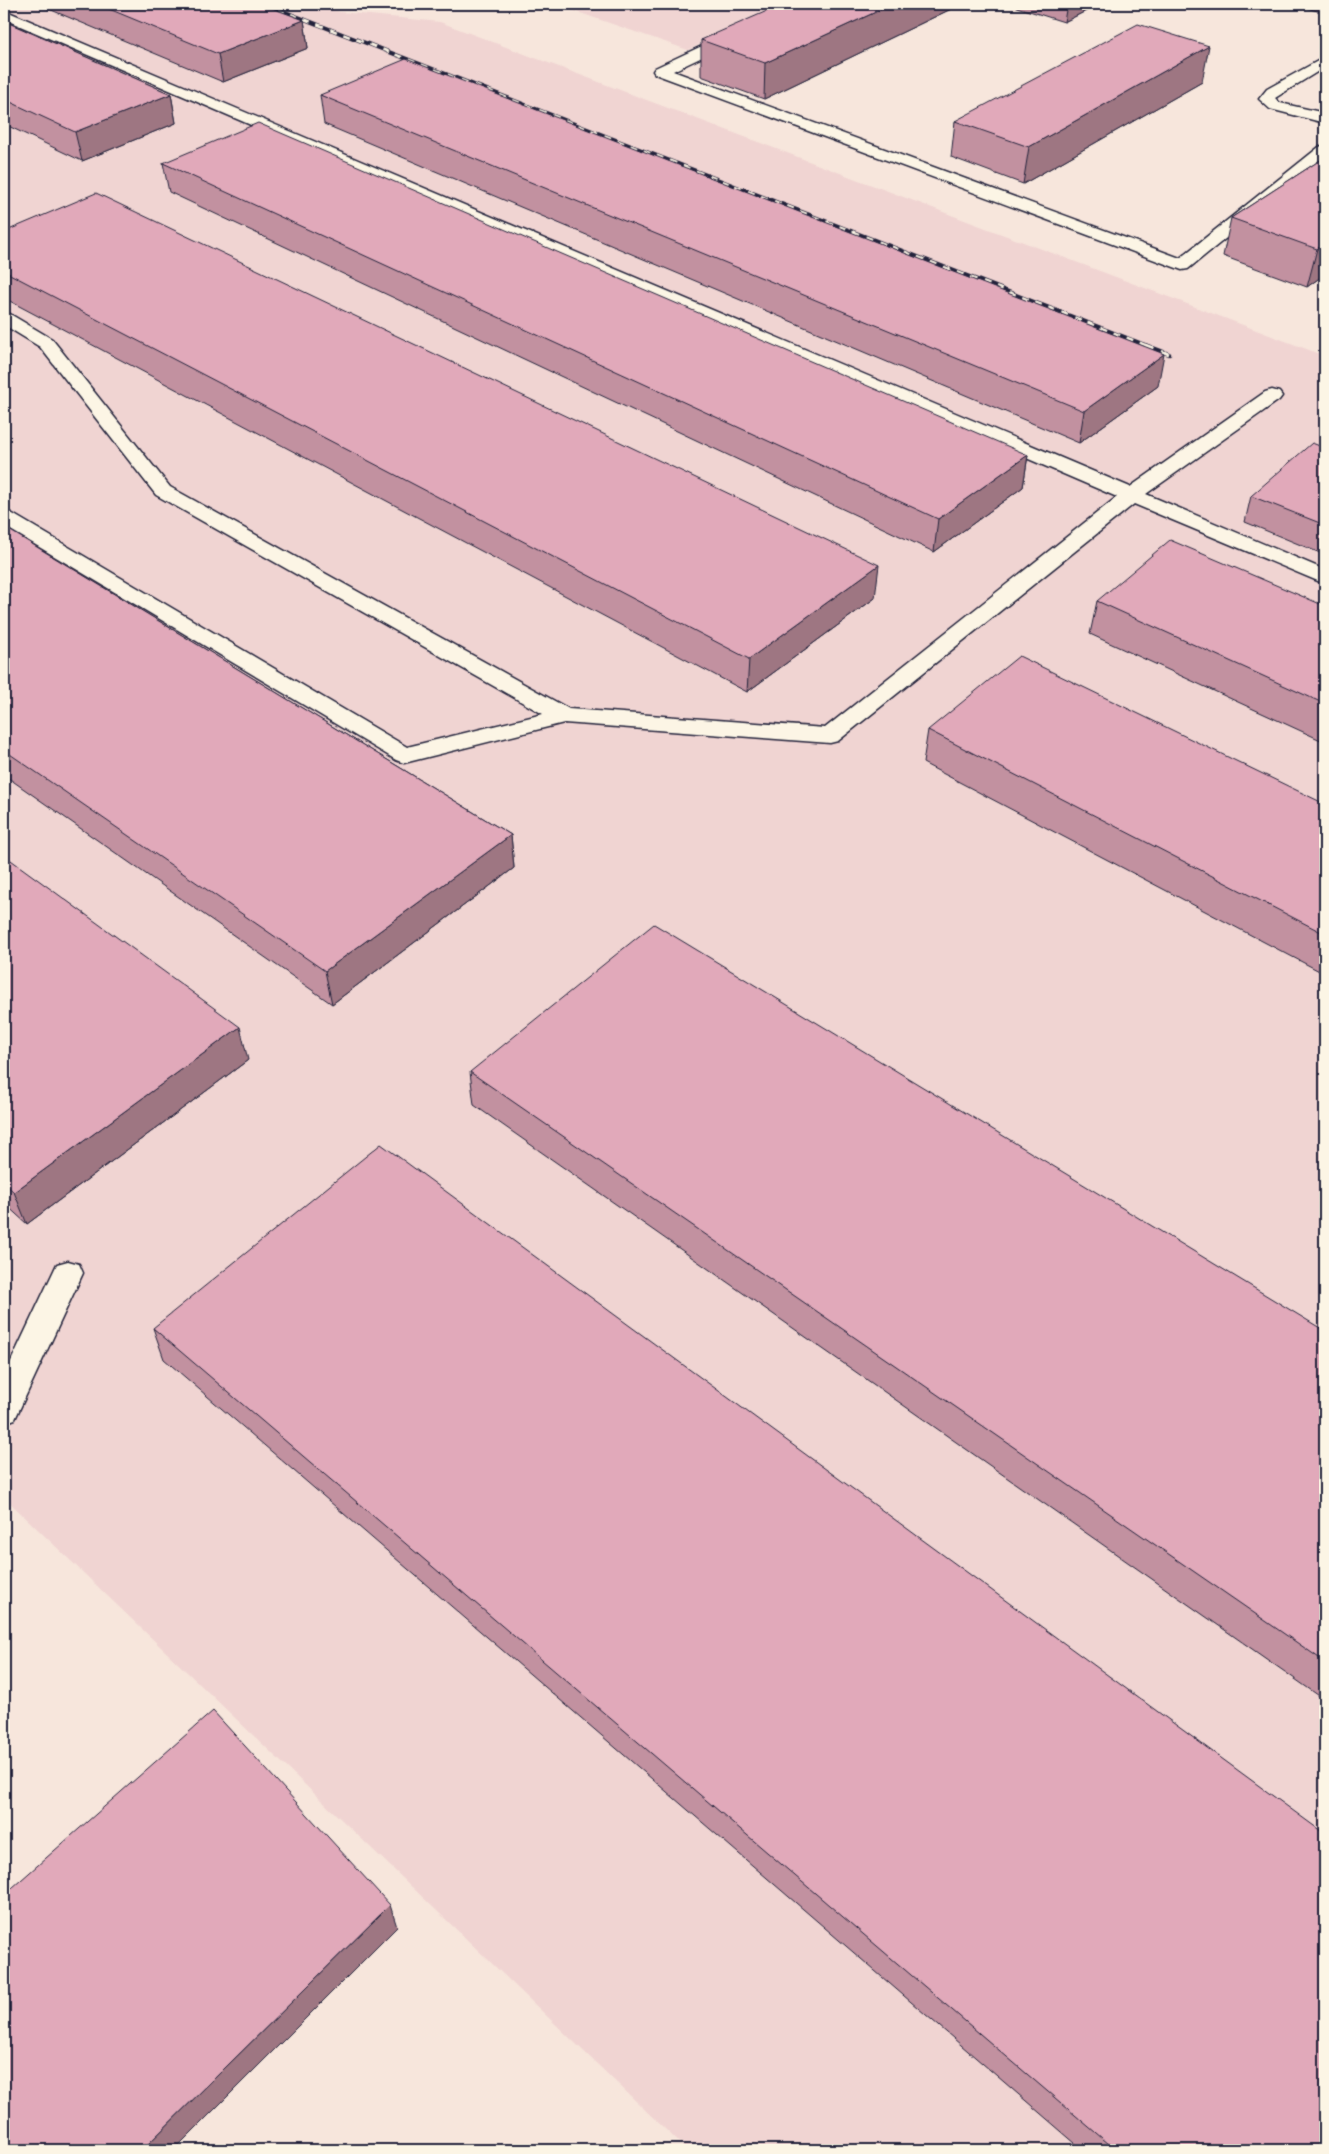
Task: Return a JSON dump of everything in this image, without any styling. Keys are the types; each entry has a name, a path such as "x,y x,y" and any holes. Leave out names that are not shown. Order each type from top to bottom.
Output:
{"lane":[{"path":"802,4 660,71 1182,265 1325,150"},
{"path":"4,14 1325,578"},
{"path":"1325,61 1272,92 1267,99 1275,106 1325,118"},
{"path":"4,318 46,343 163,491 564,716"},
{"path":"4,517 404,755 564,716 830,736 1132,495 1272,396"},
{"path":"4,1409 68,1273"}],"shaded area":[{"path":"4,4 319,4 340,12 440,22 1325,356 1325,2150 687,2150 4,1497"},
{"path":"554,4 786,4 688,50"}],"building":[{"path":"97,4 261,4 304,20 218,54"},
{"path":"783,4 893,4 765,63 701,40"},
{"path":"4,21 171,94 75,132 4,99"},
{"path":"1138,24 1209,46 1029,147 955,121"},
{"path":"406,59 1164,354 1084,411 320,95"},
{"path":"258,123 1028,455 938,519 163,163"},
{"path":"1325,157 1325,243 1317,249 1231,218"},
{"path":"96,193 879,565 749,659 4,271 4,232"},
{"path":"1312,443 1325,448 1325,525 1251,496"},
{"path":"4,527 511,835 325,971 4,750"},
{"path":"1170,540 1325,606 1325,704 1097,601"},
{"path":"1019,656 1325,804 1325,934 928,730"},
{"path":"4,855 240,1027 14,1192 4,1183"},
{"path":"654,924 1325,1331 1325,1662 470,1072"},
{"path":"381,1144 1325,1834 1325,2150 1116,2150 153,1328"},
{"path":"213,1711 390,1905 142,2150 4,2150 4,1895"}],"railway":[{"path":"265,4 1148,346"},
{"path":"1145,345 1169,354"}]}
